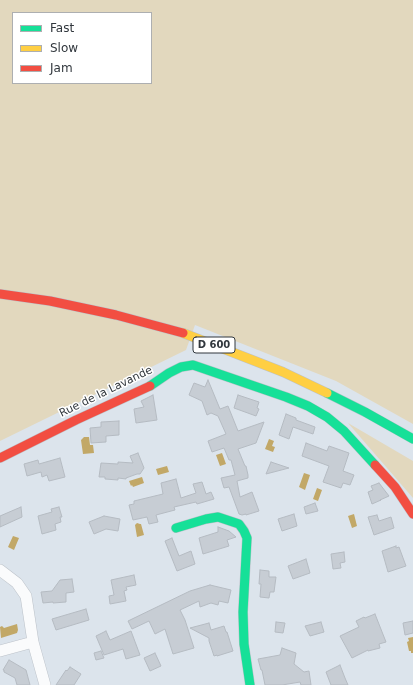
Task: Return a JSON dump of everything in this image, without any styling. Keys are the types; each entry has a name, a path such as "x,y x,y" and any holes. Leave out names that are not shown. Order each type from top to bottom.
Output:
{"street":[{"name":"D 600","path":"0,294 65,304 116,315 182,333 283,372 365,412 413,439"},
{"name":"Rue de la Lavande","path":"0,458 76,420 152,385 169,373 181,367 193,366 291,399 308,406 327,417 344,431 368,456 394,487 413,514"},
{"path":"176,528 206,519 218,518 239,524 244,531 247,538 243,612 244,644 250,685"},
{"path":"0,570 17,583 26,596 33,642 45,685"},
{"path":"0,651 33,642"}],"shaded area":[{"path":"0,0 413,0 413,424 336,381 195,325 186,350 0,441"},
{"path":"348,423 413,461 413,498"},
{"path":"84,437 89,437 90,445 93,445 94,453 83,454 81,440"},
{"path":"269,439 274,441 272,446 275,447 273,452 265,449"},
{"path":"222,453 226,464 220,466 216,455"},
{"path":"167,466 169,472 158,475 156,469"},
{"path":"304,473 310,475 305,490 299,487"},
{"path":"142,477 144,483 133,487 132,485 131,486 129,481"},
{"path":"317,488 322,490 318,501 313,499"},
{"path":"354,514 357,526 352,528 348,516"},
{"path":"137,523 141,524 144,535 137,537 135,525"},
{"path":"13,536 19,538 14,550 8,547"},
{"path":"17,624 17,633 1,638 0,627 2,626 4,628"},
{"path":"413,637 413,653 411,653 407,642 409,641 408,638"}],"building":[{"path":"208,380 220,409 228,406 238,431 264,422 256,443 238,449 246,466 248,475 248,478 237,481 240,497 252,492 259,511 246,515 239,514 229,487 224,488 221,478 235,475 231,460 229,460 224,448 212,452 208,441 226,434 218,416 211,413 207,415 202,401 189,395 194,383 205,387"},
{"path":"153,395 157,420 136,423 134,409 144,407 141,401"},
{"path":"238,395 259,402 257,408 259,409 256,416 234,408"},
{"path":"286,414 296,418 296,420 315,427 313,434 293,427 289,439 279,435"},
{"path":"119,421 119,435 106,436 106,442 91,443 90,428 101,427 101,422"},
{"path":"306,443 327,451 329,446 349,453 343,471 354,475 350,485 343,483 341,488 323,482 329,466 302,456"},
{"path":"138,453 144,468 140,474 126,479 118,478 118,480 99,477 101,463 133,463 130,456"},
{"path":"60,458 65,477 49,481 47,475 42,477 41,472 27,476 24,464 38,460 39,464"},
{"path":"271,462 289,468 266,474"},
{"path":"176,479 181,498 196,493 193,484 202,482 206,494 211,492 214,499 197,504 196,502 174,507 175,510 156,515 158,522 149,524 147,517 133,520 129,505 134,504 134,501 163,494 161,483"},
{"path":"379,483 389,496 372,504 368,492 373,490 371,486"},
{"path":"315,503 318,511 306,514 304,507"},
{"path":"21,507 22,517 0,527 0,516"},
{"path":"59,507 62,517 60,517 61,522 55,524 56,530 42,534 38,516 52,512 51,509"},
{"path":"294,514 297,526 282,531 278,519"},
{"path":"377,515 379,521 391,517 394,528 374,535 368,517"},
{"path":"104,516 120,519 118,531 106,529 94,534 89,522"},
{"path":"218,527 229,531 236,537 227,540 229,546 203,554 199,538 218,532"},
{"path":"172,538 179,556 191,551 195,564 177,571 165,541"},
{"path":"396,546 396,548 399,547 406,566 388,572 382,551"},
{"path":"344,552 345,562 340,563 341,568 333,569 331,554"},
{"path":"306,559 310,573 293,579 288,566"},
{"path":"260,570 269,571 269,577 276,577 274,592 270,592 269,598 260,597"},
{"path":"134,575 136,585 126,587 127,590 124,591 126,601 110,604 109,596 114,595 111,580"},
{"path":"72,579 74,592 66,593 66,602 43,603 41,592 52,591 60,580"},
{"path":"210,585 231,590 228,603 219,601 218,605 211,603 200,607 199,601 180,610 185,620 194,648 173,654 165,629 155,634 149,621 132,629 128,621 190,591"},
{"path":"86,609 89,620 56,630 52,619"},
{"path":"375,614 386,642 379,644 380,648 368,650 352,658 340,636 359,627 356,621"},
{"path":"413,621 413,633 405,635 403,623"},
{"path":"276,622 285,623 283,633 275,632"},
{"path":"321,622 324,632 310,636 305,626"},
{"path":"209,623 211,630 224,626 233,651 214,656 209,638 190,628"},
{"path":"106,631 110,640 131,631 140,655 126,659 123,649 104,655 96,636"},
{"path":"282,648 296,653 294,664 304,672 309,671 311,685 301,685 300,682 282,685 265,685 258,659 280,655"},
{"path":"101,651 104,658 96,660 94,653"},
{"path":"155,653 161,666 150,671 144,658"},
{"path":"9,660 26,670 30,685 17,685 15,678 4,672 3,670"},
{"path":"340,665 348,685 331,685 326,672"},
{"path":"70,667 81,674 74,685 56,685 66,670 67,671"}],"traffic: fast":[{"path":"150,386 181,367 193,365 286,397 308,406 327,417 344,431 375,465"},
{"path":"327,393 413,439"},
{"path":"176,528 218,517 239,524 244,531 247,538 243,612 244,644 250,685"}],"traffic: slow":[{"path":"183,333 283,372 327,393"}],"traffic: jam":[{"path":"0,294 50,301 116,315 183,333"},
{"path":"0,458 76,420 150,386"},
{"path":"375,465 395,487 413,514"}]}
